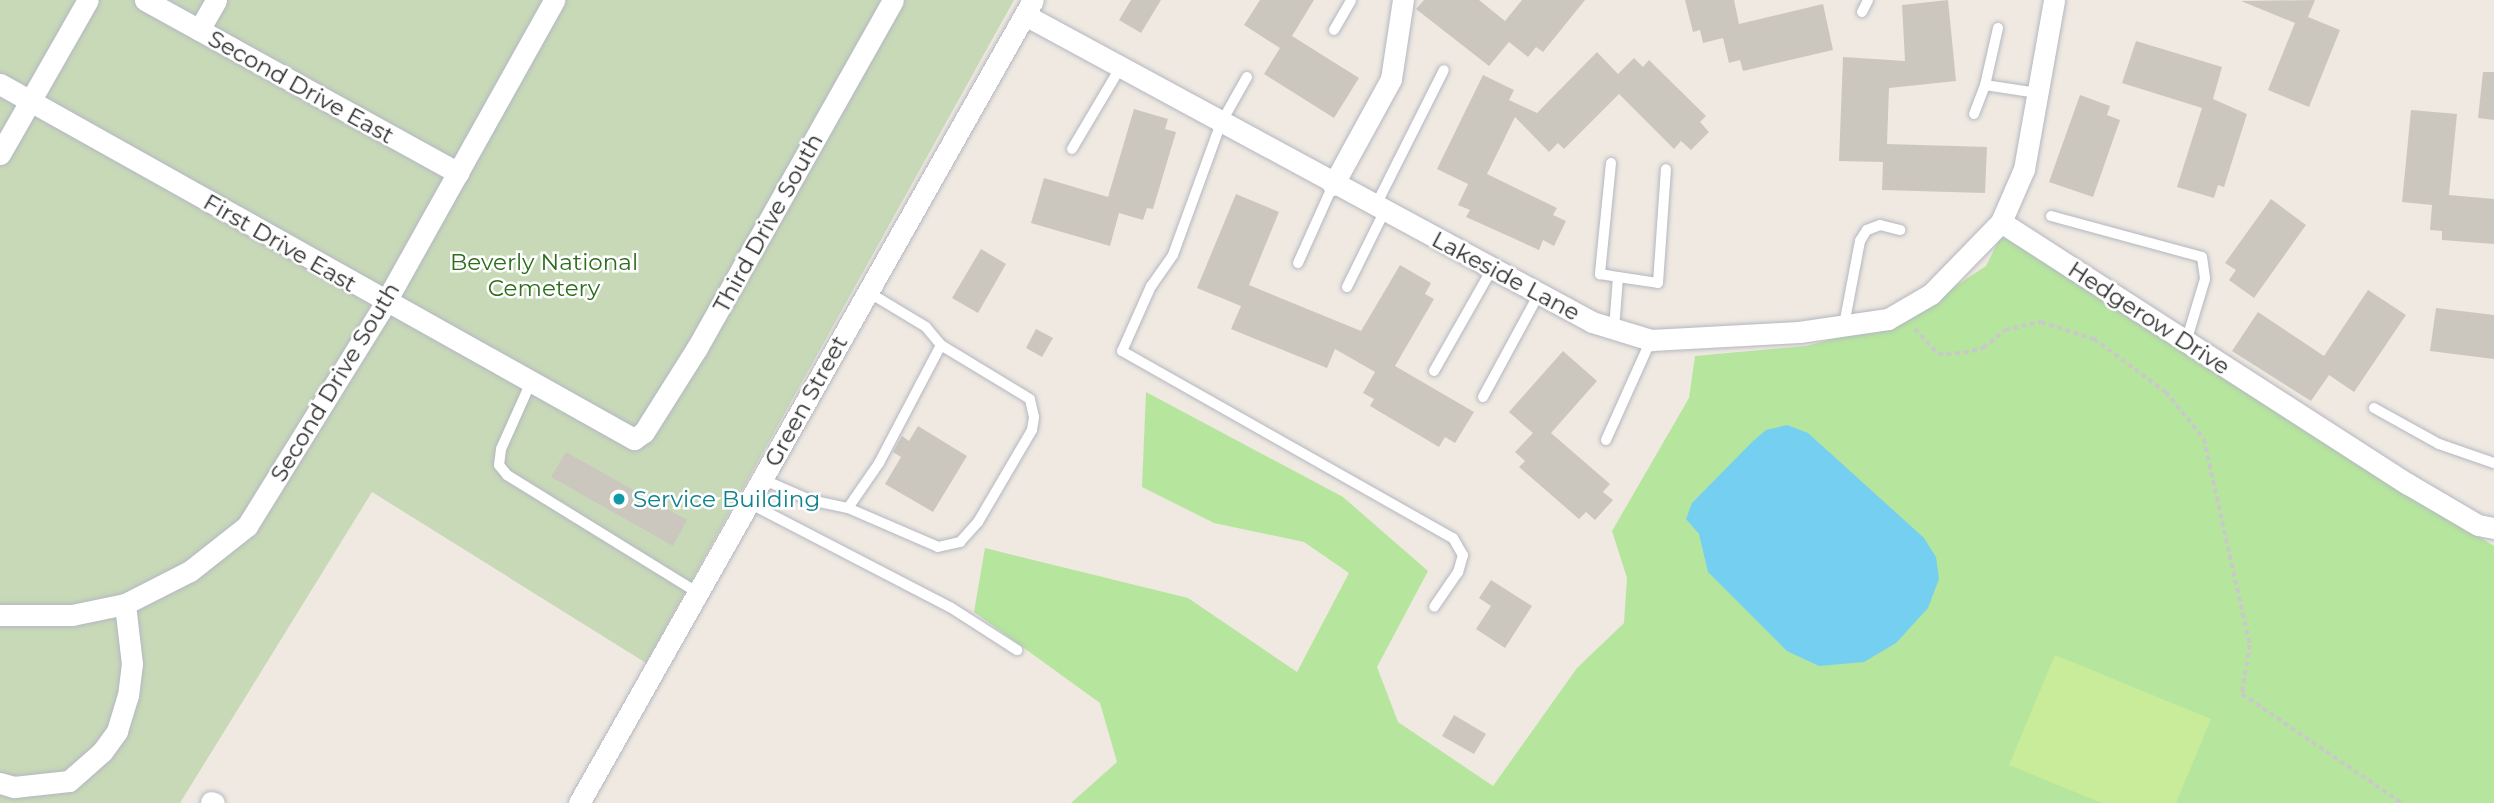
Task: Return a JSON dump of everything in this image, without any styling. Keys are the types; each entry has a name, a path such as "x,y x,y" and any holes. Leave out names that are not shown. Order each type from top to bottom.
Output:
{"street":[{"path":"0,154 88,0"},
{"name":"Second Drive East","path":"145,0 457,173"},
{"path":"199,30 216,0"},
{"name":"Second Drive South","path":"0,615 72,615 125,604 190,572 247,526 385,303 554,0"},
{"name":"Third Drive South","path":"634,439 645,432 697,348 893,0"},
{"path":"1333,185 1391,79 1403,0"},
{"path":"2001,222 2024,169 2054,0"},
{"name":"Lakeside Lane","path":"1029,8 1120,68 1333,185 1539,294 1614,329 1651,340 1888,319 1931,294 2001,222"},
{"name":"Green Street","path":"579,803 1029,8"},
{"name":"First Drive East","path":"0,84 385,303 634,439"},
{"name":"Hedgerow Drive","path":"2001,222 2407,484 2478,525 2494,528"},
{"path":"0,783 14,787 69,782 102,752 117,731 128,696 132,664 125,604"}],"lane":[{"path":"1334,30 1351,0"},
{"path":"1862,12 1868,0"},
{"path":"1975,114 1985,85 1998,28"},
{"path":"1072,149 1120,68"},
{"path":"1347,287 1379,209 1444,69"},
{"path":"1247,77 1220,123 1173,256 1151,286 1122,351 1453,538 1463,555 1458,572 1434,607"},
{"path":"1985,85 2037,93"},
{"path":"1611,163 1600,274 1658,283 1666,169"},
{"path":"1298,263 1333,185"},
{"path":"2051,216 2202,257 2204,279 2186,342"},
{"path":"1844,325 1860,241 1867,229 1880,225 1900,230"},
{"path":"1434,371 1492,269"},
{"path":"1614,329 1618,277"},
{"path":"762,479 810,500 848,509 938,547 960,542 978,522 1032,430 1030,399 941,345 926,327 868,292"},
{"path":"1483,397 1539,294"},
{"path":"1606,440 1651,340"},
{"path":"848,509 879,463 941,345"},
{"path":"531,382 501,449 499,465 507,475 698,593"},
{"path":"2374,408 2439,444 2494,463"},
{"path":"749,503 950,607 1017,650"}],"path":[{"path":"1906,331 1917,328 1938,354 1964,353 1983,348 2005,330 2041,322 2094,339 2166,391 2204,439 2250,645 2242,694 2402,803"}],"green space":[{"name":"Beverly National Cemetery","path":"0,0 1014,0 646,663 372,492 180,803 0,803"},
{"path":"2002,234 2494,546 2494,803 1071,803 1117,762 1100,703 974,612 985,548 1188,598 1297,672 1349,573 1304,542 1214,523 1142,487 1146,392 1343,497 1428,571 1377,667 1398,722 1493,786 1577,668 1624,623 1627,578 1612,531 1689,398 1695,356 1806,346 1901,322 1986,266"},
{"path":"2055,655 2211,719 2176,803 2102,803 2009,765"}],"water":[{"path":"1787,425 1808,433 1924,538 1936,557 1939,579 1928,608 1896,643 1864,662 1819,666 1787,651 1708,572 1699,534 1686,519 1692,503 1753,441 1766,430"}],"building":[{"path":"1131,0 1161,0 1141,33 1119,20"},
{"path":"1260,0 1314,0 1292,36 1359,78 1334,118 1264,74 1280,48 1244,25"},
{"path":"1424,0 1479,0 1505,21 1522,0 1585,0 1543,52 1536,47 1528,57 1509,42 1489,66 1416,9"},
{"path":"1685,0 1734,0 1739,24 1823,4 1833,50 1743,71 1740,60 1729,63 1723,38 1703,43 1700,30 1693,32"},
{"path":"1948,0 1956,81 1889,88 1887,144 1987,147 1985,193 1882,190 1883,162 1839,161 1843,57 1905,61 1902,5"},
{"path":"2315,0 2308,17 2340,30 2309,107 2268,90 2295,23 2241,1"},
{"path":"2136,41 2222,67 2213,99 2247,114 2224,187 2218,185 2214,198 2177,187 2202,108 2122,83"},
{"path":"1597,52 1618,74 1634,58 1643,67 1649,60 1706,116 1700,122 1709,132 1691,150 1681,141 1674,149 1619,94 1564,149 1558,143 1549,152 1515,117 1487,174 1557,208 1553,215 1566,221 1554,246 1543,240 1539,250 1466,217 1470,210 1458,205 1468,184 1437,169 1483,75 1514,90 1509,100 1537,113"},
{"path":"2483,72 2494,72 2494,120 2478,118"},
{"path":"2080,95 2110,106 2107,115 2120,120 2093,197 2049,182"},
{"path":"1134,109 1168,119 1165,129 1176,132 1153,209 1147,208 1143,220 1119,213 1110,246 1031,223 1044,178 1108,197"},
{"path":"2411,110 2457,114 2449,195 2494,199 2494,244 2442,240 2442,231 2430,230 2432,205 2402,202"},
{"path":"1236,194 1279,212 1249,285 1361,331 1400,265 1431,283 1425,294 1434,299 1395,366 1474,412 1455,443 1445,437 1439,447 1370,406 1374,399 1363,393 1375,372 1335,349 1327,368 1231,329 1241,306 1197,288"},
{"path":"2271,199 2306,225 2254,298 2229,280 2236,270 2225,263"},
{"path":"981,249 1006,264 978,313 952,298"},
{"path":"2368,290 2406,315 2354,392 2329,375 2311,401 2232,351 2258,312 2324,356"},
{"path":"2436,308 2494,315 2494,359 2430,351"},
{"path":"1036,329 1053,338 1042,357 1026,348"},
{"path":"1563,351 1597,381 1551,433 1610,484 1603,492 1613,500 1595,520 1586,512 1579,519 1519,467 1525,461 1515,452 1533,433 1509,412"},
{"path":"918,426 967,456 933,512 885,484 901,457 893,452 902,436 909,441"},
{"name":"Service Building","path":"566,452 687,520 673,546 551,477"},
{"path":"1491,580 1532,606 1505,648 1476,629 1491,606 1479,598"},
{"path":"1454,715 1486,734 1474,754 1442,736"}],"place":[{"name":"Service Building","path":"619,499"}]}
